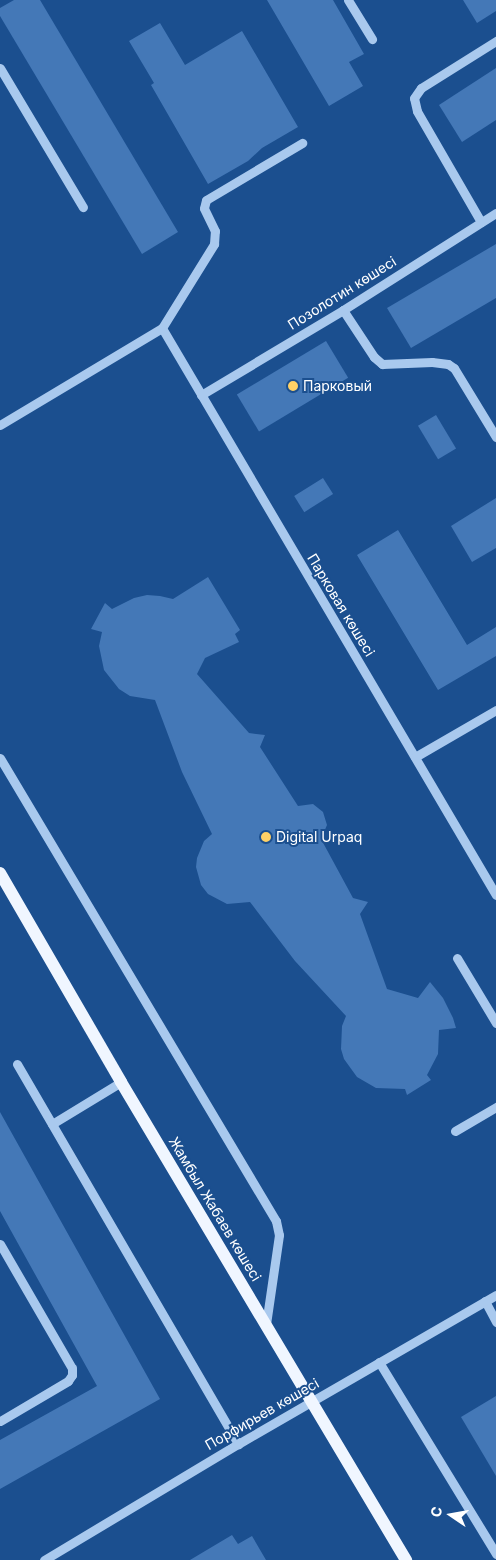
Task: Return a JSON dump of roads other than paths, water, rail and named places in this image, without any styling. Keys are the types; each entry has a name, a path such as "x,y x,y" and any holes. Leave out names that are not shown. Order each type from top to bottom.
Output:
{"main road":[{"name":"Жамбыл Жабаев көшесі","path":"0,873 121,1082 406,1560"}],"street":[{"path":"348,0 372,39"},
{"path":"481,222 416,111 414,98 421,88 496,41"},
{"path":"0,68 83,208"},
{"path":"0,425 162,328 214,244 215,232 204,208 206,200 302,143"},
{"name":"Позолотин көшесі","path":"201,395 343,310 496,213"},
{"path":"343,310 374,357 382,364 440,362 454,368 496,437"},
{"name":"Парковая көшесі","path":"162,328 496,895"},
{"path":"415,757 496,710"},
{"path":"0,758 276,1221 279,1235 266,1324"},
{"path":"457,958 496,1023"},
{"path":"17,1064 238,1444"},
{"path":"52,1124 121,1082"},
{"path":"455,1131 496,1107"},
{"path":"0,1244 72,1368 72,1375 68,1381 0,1420"},
{"name":"Порфирьев көшесі","path":"44,1560 238,1444 496,1295"},
{"path":"485,1301 496,1322"},
{"path":"379,1362 496,1554"}],"place":[{"name":"Парковый","path":"293,386"},
{"name":"Digital Urpaq","path":"266,837"}]}
